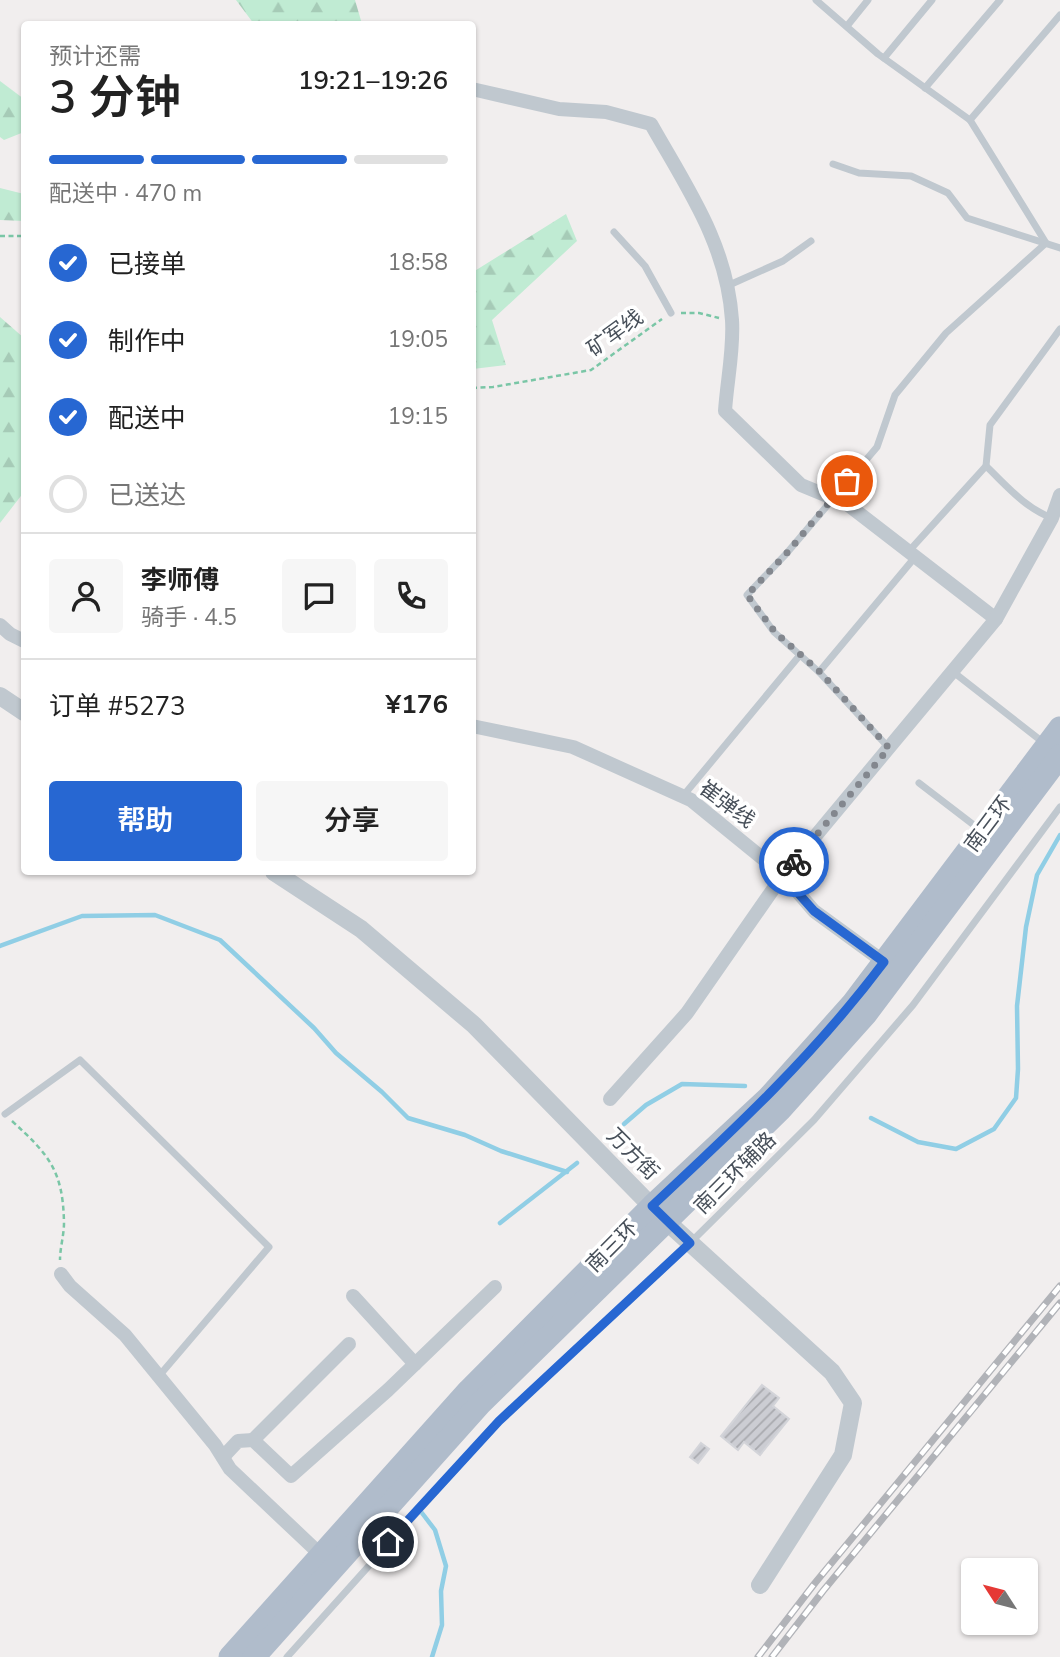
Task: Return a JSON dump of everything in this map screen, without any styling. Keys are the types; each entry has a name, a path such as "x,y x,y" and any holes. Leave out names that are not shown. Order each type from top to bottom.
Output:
{"main road":[{"name":"南三环","path":"254,1657 480,1404 768,1098 853,1003 983,831 1056,753"},
{"name":"南三环","path":"230,1657 469,1390 659,1213 780,1110 866,1014 1056,753"}],"street":[{"path":"476,90 559,109 606,113 651,124 708,224 726,273 732,322 725,411 801,485 847,503 996,618"},
{"path":"610,1099 687,1013 783,876 996,618 1053,525 1060,495"},
{"path":"0,625 9,634 21,640"},
{"path":"0,696 21,710"},
{"name":"崔弹线","path":"476,727 573,747 691,800 783,876 814,911 884,962"},
{"name":"万方街","path":"279,875 361,929 474,1025 659,1213 832,1372 853,1403 843,1455 760,1584"},
{"path":"61,1274 70,1286 125,1335 230,1469 321,1555"},
{"path":"253,1440 291,1476 415,1364 495,1287"},
{"path":"353,1296 415,1364"},
{"path":"223,1457 238,1441 253,1440 349,1344"}],"lane":[{"path":"816,0 884,58 970,120 1046,243"},
{"path":"846,26 868,0"},
{"path":"884,58 932,0"},
{"path":"925,88 1000,0"},
{"path":"970,120 1060,15"},
{"path":"833,164 859,173 911,176 948,193 967,218 1060,248"},
{"path":"614,232 645,266 671,313"},
{"path":"727,286 783,261 811,241"},
{"path":"889,748 820,672 775,632 747,595 786,554 877,447 895,396 946,333 1046,243"},
{"path":"820,672 912,554 986,466 990,425 1060,329"},
{"path":"986,466 1020,500 1053,525"},
{"path":"683,796 800,655"},
{"path":"952,671 1056,753"},
{"path":"919,783 983,831"},
{"name":"南三环辅路","path":"287,1657 499,1421 690,1243 814,1120 913,1006 1060,807"},
{"path":"5,1114 80,1060 269,1247 159,1376"}],"path":[{"path":"0,236 21,236"},
{"name":"矿军线","path":"476,388 591,370 671,313 699,313 732,322"},
{"path":"5,1114 44,1150 61,1183 64,1225 61,1274"}],"green space":[{"path":"236,0 355,0 361,21 252,21"},
{"path":"0,81 21,97 21,133 4,140 0,137"},
{"path":"0,188 21,193 21,221 0,220"},
{"path":"566,214 577,241 492,320 506,365 476,369 476,270"},
{"path":"0,317 21,335 21,496 0,523"}],"building":[{"path":"762,1385 779,1398 773,1406 789,1419 760,1455 744,1442 738,1450 721,1436"},
{"path":"701,1443 709,1449 698,1463 690,1457"}],"waterway":[{"path":"871,1118 918,1142 956,1149 994,1129 1016,1098 1017,1006 1026,927 1037,875 1060,835"},
{"path":"0,946 82,916 155,915 220,940 314,1028 336,1053 408,1118 465,1135 501,1151 567,1172"},
{"path":"624,1124 646,1105 682,1084 745,1086"},
{"path":"500,1223 577,1163"},
{"path":"422,1513 435,1530 446,1566 441,1591 442,1625 432,1657"}],"railway":[{"path":"758,1657 815,1583 1060,1286"},
{"path":"772,1657 1060,1303"}],"way so far":[{"path":"794,862 889,748 820,672 775,632 747,595 786,554 847,481"}],"route":[{"path":"388,1542 499,1421 690,1243 652,1206 768,1098 853,1003 884,962 814,911 783,876 794,862"}]}
